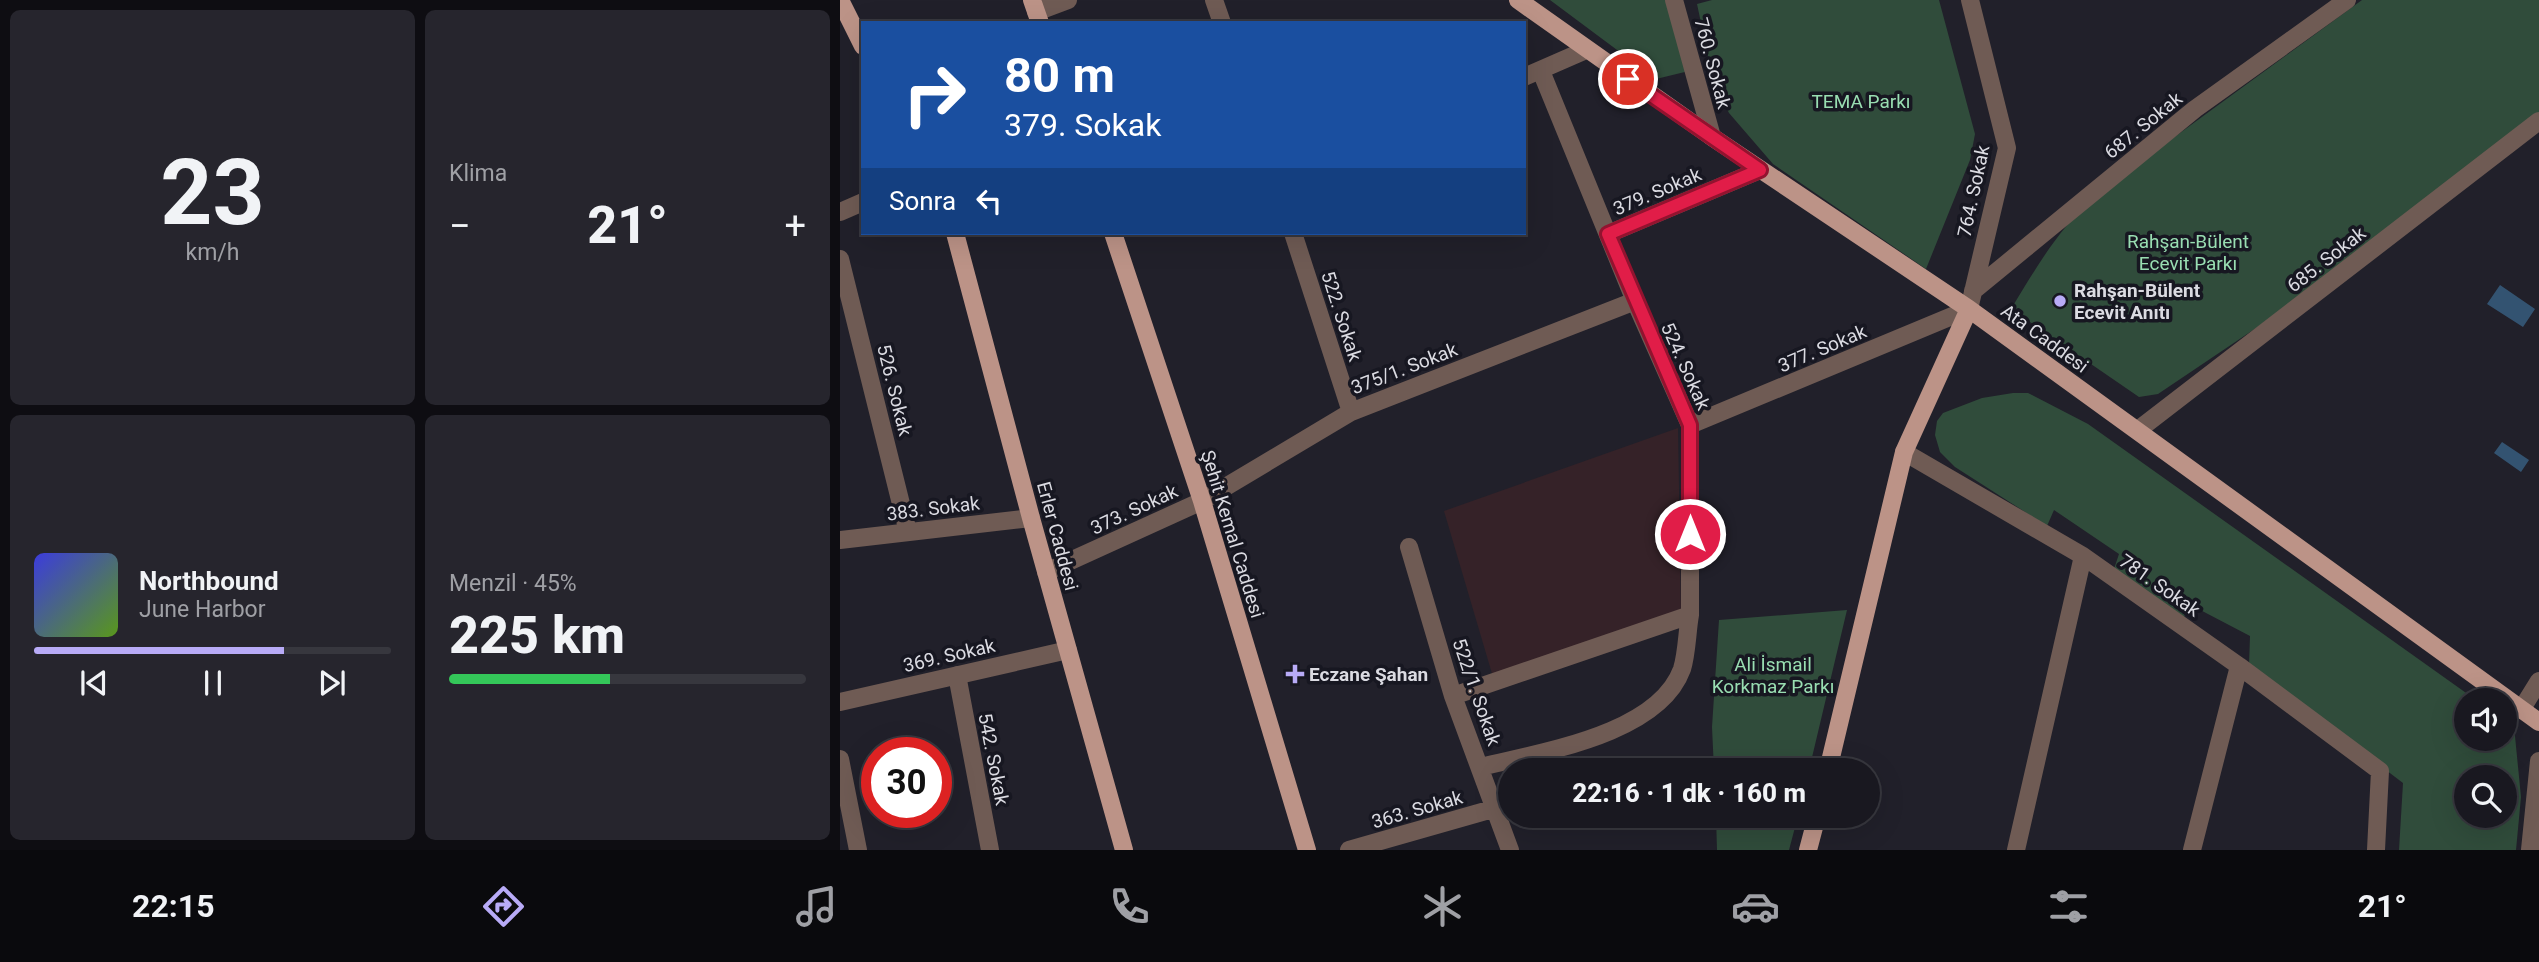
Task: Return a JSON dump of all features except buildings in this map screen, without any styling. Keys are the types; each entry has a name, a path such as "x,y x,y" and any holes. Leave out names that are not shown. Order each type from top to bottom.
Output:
{"main road":[{"path":"840,0 861,42"},
{"name":"Ata Caddesi","path":"1518,0 1760,170 1969,309 2539,722"},
{"name":"Erler Caddesi","path":"956,235 1124,850"},
{"name":"Şehit Kemal Caddesi","path":"1115,235 1202,501 1307,850"},
{"path":"1831,758 1904,452 1969,309"},
{"path":"1808,850 1813,828"}],"street":[{"path":"1036,12 1068,0"},
{"path":"1214,0 1221,21"},
{"name":"760. Sokak","path":"1674,0 1712,137"},
{"name":"764. Sokak","path":"1969,309 2007,148 1970,0"},
{"name":"687. Sokak","path":"1973,290 2195,109 2347,0"},
{"path":"1532,74 1586,50"},
{"name":"524. Sokak","path":"1481,767 1603,736 1637,718 1667,692 1681,669 1690,615 1690,425 1608,234 1532,74"},
{"name":"685. Sokak","path":"2138,430 2539,121"},
{"name":"379. Sokak","path":"1608,234 1760,170"},
{"path":"840,212 861,203"},
{"name":"522. Sokak","path":"1294,235 1350,412"},
{"name":"526. Sokak","path":"840,259 908,532"},
{"name":"375/1. Sokak","path":"1202,501 1350,412 1635,300"},
{"name":"377. Sokak","path":"1690,425 1969,309"},
{"name":"781. Sokak","path":"1904,452 2083,556 2239,666 2380,771 2376,850"},
{"name":"373. Sokak","path":"1046,572 1202,501"},
{"name":"383. Sokak","path":"840,540 1031,518"},
{"name":"522/1. Sokak","path":"1409,547 1454,696 1510,850"},
{"path":"2016,850 2083,556"},
{"path":"1454,696 1690,615"},
{"name":"369. Sokak","path":"840,702 1068,650"},
{"path":"2193,850 2239,666"},
{"name":"542. Sokak","path":"957,675 990,850"},
{"path":"2521,710 2539,681"},
{"path":"840,759 858,850"},
{"path":"2530,850 2539,761"},
{"name":"363. Sokak","path":"1349,850 1496,808"}],"shaded area":[{"path":"1678,428 1681,614 1493,677 1444,511"}],"green space":[{"path":"1550,0 1676,0 1693,70 1656,79"},
{"name":"TEMA Parkı","path":"1712,0 1939,0 1975,134 1970,160 1926,269 1773,164 1729,113 1714,84 1697,4"},
{"name":"Rahşan-Bülent Ecevit Parkı","path":"2362,0 2539,0 2539,113 2259,326 2158,394 2139,397 2011,309 2060,234 2098,193"},
{"path":"2028,393 2088,424 2459,688 2454,688 2454,751 2516,751 2521,797 2516,850 2399,850 2403,783 2249,666 2250,636 2185,602 2184,626 2112,575 2119,554 2054,510 2047,526 1955,467 1940,452 1935,435 1937,421 1943,413 1982,398"},
{"name":"Ali İsmail Korkmaz Parkı","path":"1847,610 1812,758 1713,758 1712,727 1719,620"},
{"path":"1716,828 1795,828 1789,850 1717,850"}],"water":[{"path":"2500,285 2535,309 2523,327 2487,304"},
{"path":"2502,442 2529,460 2521,472 2494,453"}],"place":[{"name":"Rahşan-Bülent Ecevit Anıtı","path":"2060,301"},
{"name":"Eczane Şahan","path":"1295,674"}],"route":[{"path":"1628,79 1760,170 1608,234 1690,425 1690,534"}]}
